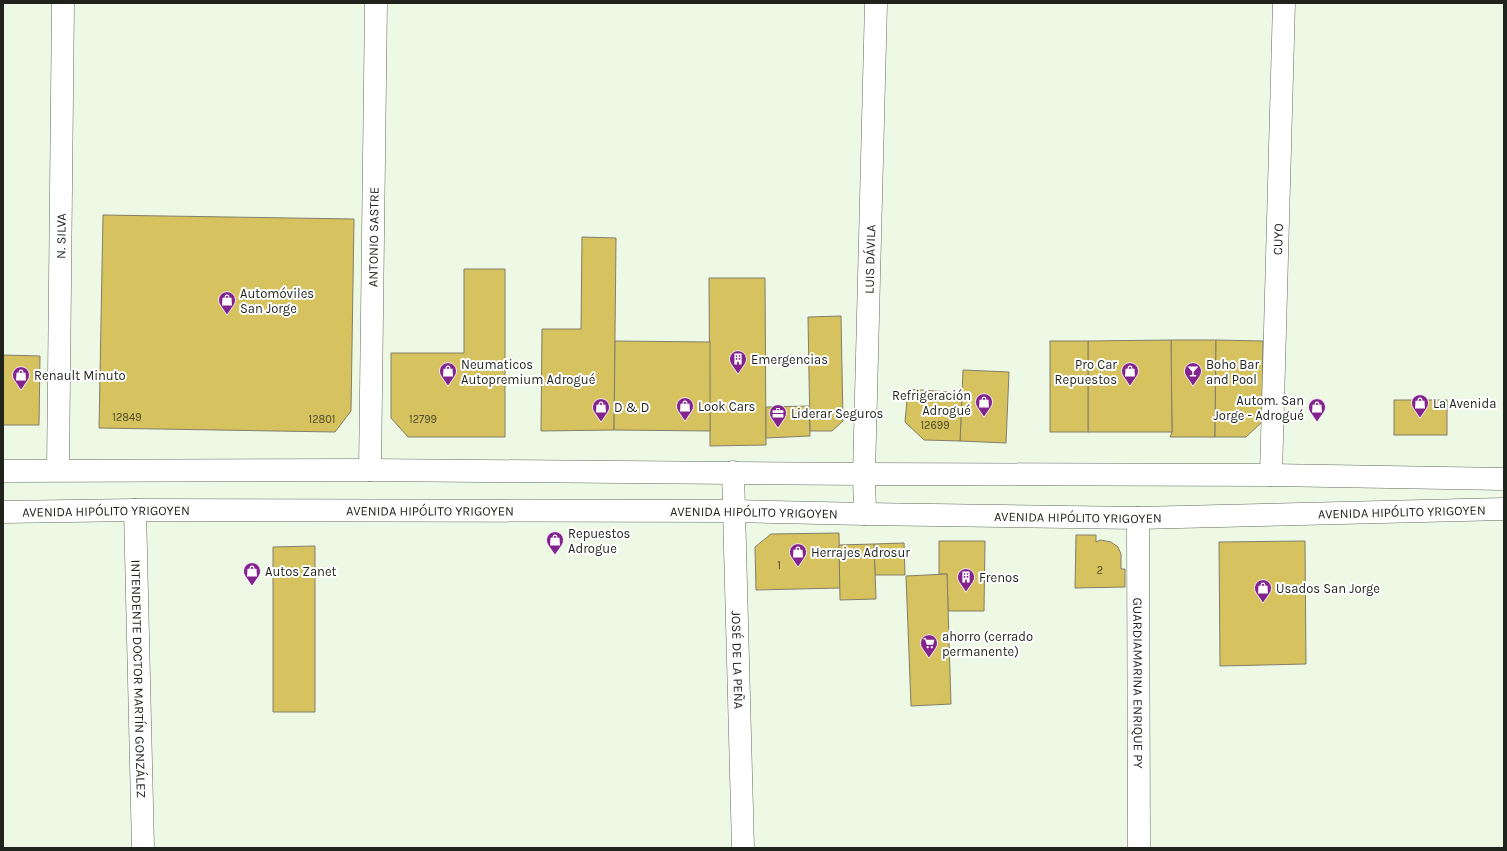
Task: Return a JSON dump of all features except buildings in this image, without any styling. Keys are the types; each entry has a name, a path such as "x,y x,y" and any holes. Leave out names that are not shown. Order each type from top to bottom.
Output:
{"main road":[{"name":"N. SILVA","path":"58,470 63,3"},
{"name":"ANTONIO SASTRE","path":"370,470 376,3"},
{"name":"LUIS DÁVILA","path":"865,514 864,474 876,3"},
{"name":"CUYO","path":"1271,475 1284,3"},
{"path":"3,471 370,470 864,474 1271,475 1504,479"},
{"name":"JOSÉ DE LA PEÑA","path":"733,472 743,848"},
{"name":"AVENIDA HIPÓLITO YRIGOYEN","path":"3,512 135,510 734,510 865,514 1138,518 1504,509"},
{"name":"INTENDENTE DOCTOR MARTÍN GONZÁLEZ","path":"135,510 144,848"},
{"name":"GUARDIAMARINA ENRIQUE PY","path":"1138,518 1139,848"}],"place":[{"name":"Automóviles San Jorge","path":"227,315"},
{"name":"Emergencias","path":"738,374"},
{"name":"Neumaticos Autopremium Adrogué","path":"448,386"},
{"name":"Pro Car Repuestos","path":"1130,386"},
{"name":"Boho Bar and Pool","path":"1193,386"},
{"name":"Renault Minuto","path":"21,390"},
{"name":"Refrigeración Adrogué","path":"984,417"},
{"name":"La Avenida","path":"1420,418"},
{"name":"Look Cars","path":"685,421"},
{"name":"D & D","path":"601,422"},
{"name":"Autom. San Jorge - Adrogué","path":"1317,422"},
{"name":"Liderar Seguros","path":"778,428"},
{"name":"Repuestos Adrogue","path":"555,555"},
{"name":"Herrajes Adrosur","path":"798,567"},
{"name":"Autos Zanet","path":"252,586"},
{"name":"Frenos","path":"966,592"},
{"name":"Usados San Jorge","path":"1263,603"},
{"name":"ahorro (cerrado permanente)","path":"929,658"}]}
